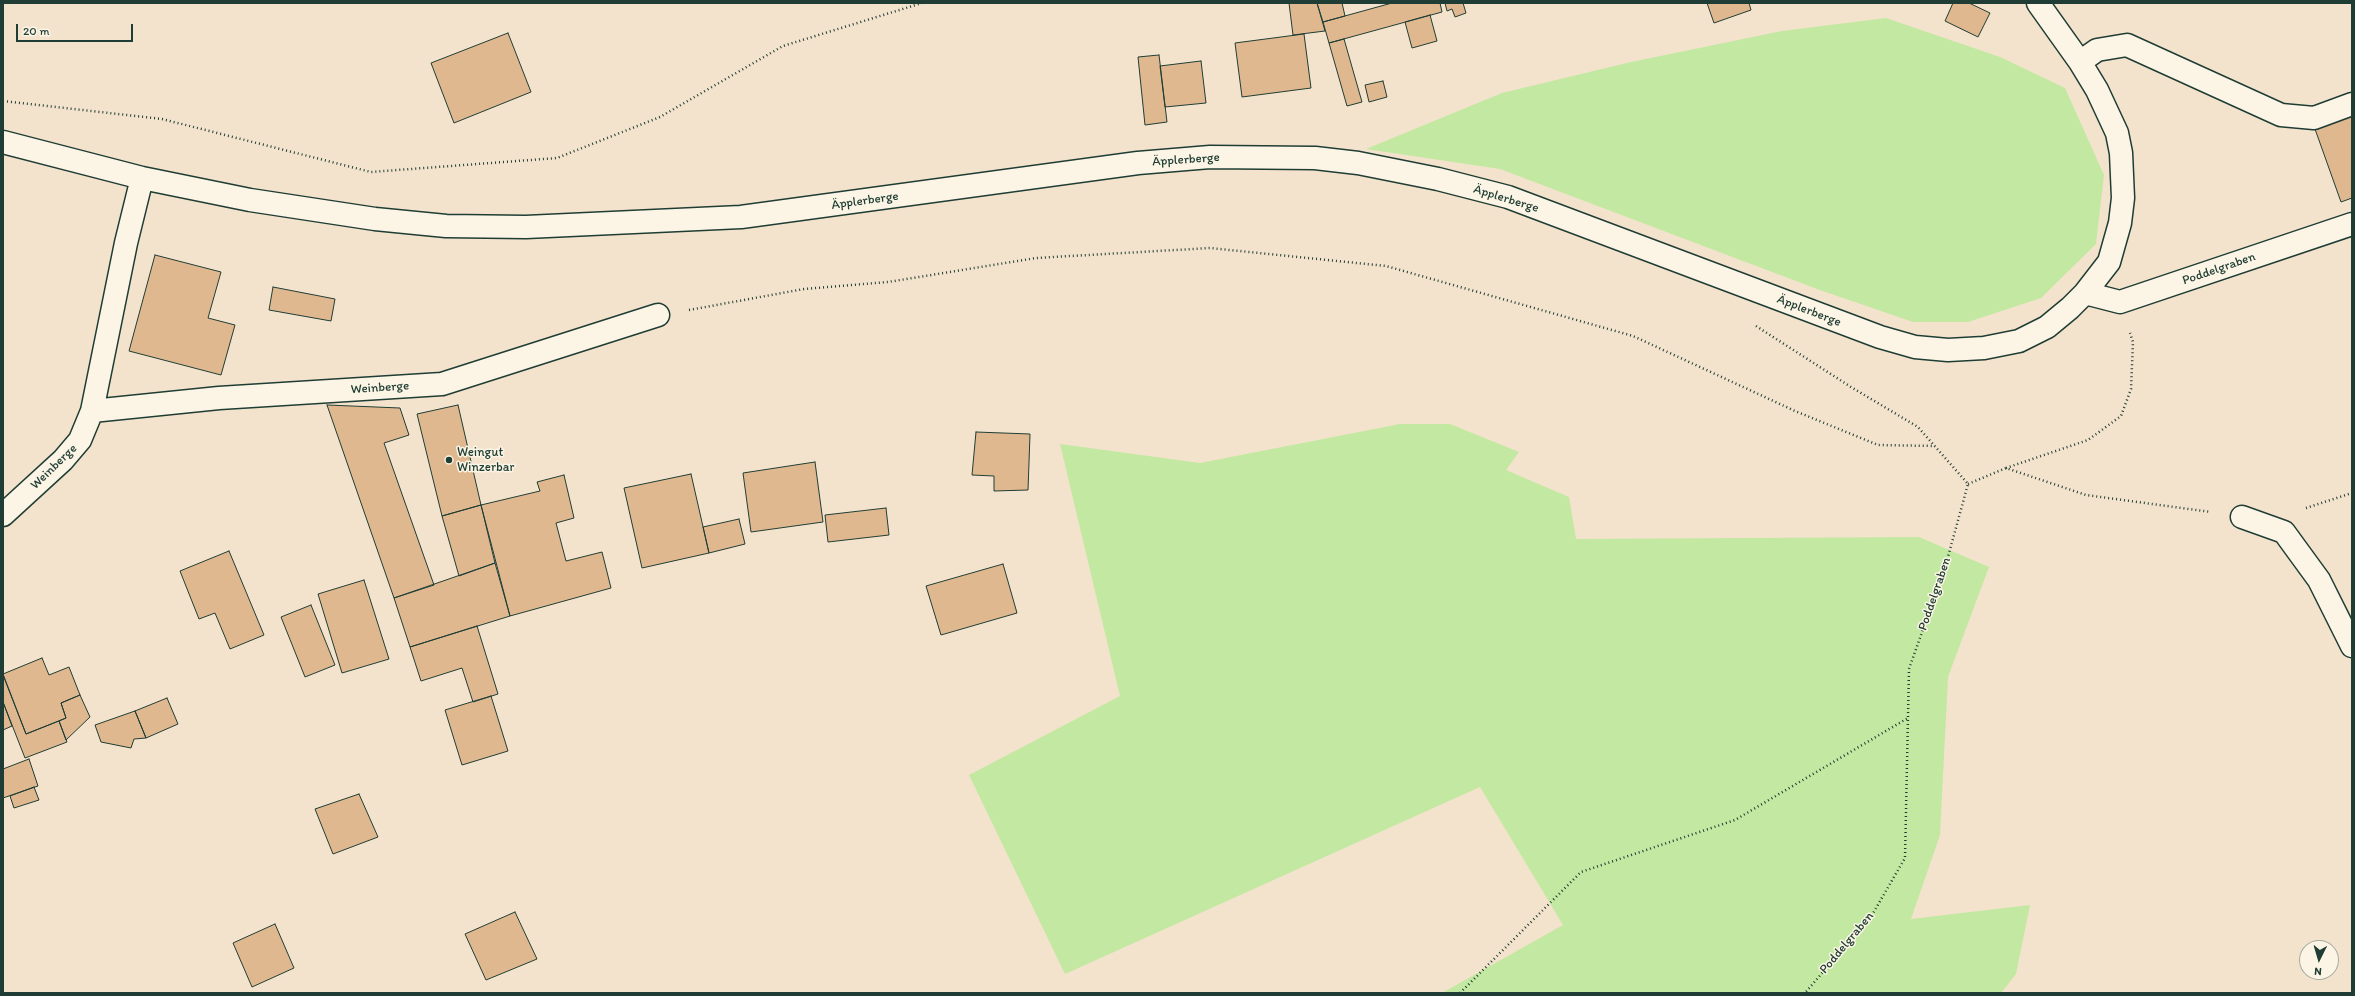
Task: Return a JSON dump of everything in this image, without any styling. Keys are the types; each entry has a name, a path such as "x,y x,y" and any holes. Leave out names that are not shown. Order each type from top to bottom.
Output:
{"street":[{"name":"Äpplerberge","path":"3,142 142,178 250,200 375,219 446,226 526,227 741,218 1138,163 1210,157 1315,158 1358,163 1438,179 1508,197 1835,322 1915,347 1948,350 1984,348 2019,341 2047,326 2085,293 2109,262 2117,238 2124,198 2121,153 2117,133 2109,113 2080,62 2038,3"},
{"path":"2080,62 2098,50 2127,45 2281,114 2314,118 2352,104"},
{"name":"Weinberge","path":"3,515 63,460 80,440 92,411 124,249 142,178"},
{"name":"Poddelgraben","path":"2120,302 2352,224"},
{"path":"2085,293 2120,302"},
{"name":"Weinberge","path":"92,411 219,398 442,384 658,315"},
{"path":"2242,517 2284,532 2318,580 2352,646"}],"path":[{"path":"3,101 162,119 371,172 558,158 660,117 783,46 922,3"},
{"path":"658,315 804,289 888,282 1036,258 1210,248 1386,266 1633,336 1795,411 1878,444 1935,446"},
{"path":"1751,322 1845,384 1918,427 1968,484 2006,468 2088,440 2121,416 2131,389 2133,342 2120,302"},
{"path":"2006,468 2086,495 2242,517"},
{"name":"Poddelgraben","path":"1804,993 1872,915 1905,858 1909,669 1946,564 1968,484"},
{"path":"2300,510 2352,494"},
{"path":"1460,993 1581,872 1735,820 1908,717"}],"green space":[{"path":"1886,18 2000,57 2065,88 2104,175 2096,244 2041,298 1968,322 1913,322 1817,289 1500,169 1366,149 1502,93 1631,62 1782,31"},
{"path":"1400,424 1450,424 1519,452 1506,470 1569,497 1576,539 1919,537 1989,567 1948,677 1940,835 1911,919 2030,905 2016,974 2001,993 1442,993 1563,925 1480,787 1065,974 969,775 1120,696 1060,444 1200,463"}],"building":[{"path":"1289,3 1317,3 1325,31 1293,35"},
{"path":"1317,3 1342,3 1345,16 1323,22"},
{"path":"1392,3 1440,3 1442,12 1329,43 1323,22"},
{"path":"1445,3 1463,3 1466,13 1455,17 1452,9 1447,11"},
{"path":"1707,3 1749,3 1751,10 1714,23"},
{"path":"1953,3 1969,3 1990,13 1978,37 1945,21"},
{"path":"1430,15 1437,41 1412,48 1405,22"},
{"path":"508,33 531,92 454,123 431,63"},
{"path":"1304,34 1311,88 1242,97 1235,43"},
{"path":"1344,39 1362,102 1347,106 1329,43"},
{"path":"1159,55 1167,122 1145,125 1138,57"},
{"path":"1201,61 1206,103 1165,107 1160,66"},
{"path":"1383,81 1387,97 1369,102 1365,85"},
{"path":"2352,115 2352,198 2341,202 2315,129"},
{"path":"155,255 221,272 208,318 235,325 221,375 129,351"},
{"path":"273,287 335,299 331,321 269,310"},
{"path":"327,405 400,408 409,435 384,443 434,585 394,598"},
{"name":"Weingut Winzerbar","path":"458,405 481,505 442,516 417,414"},
{"path":"976,432 1030,434 1028,490 994,491 994,476 972,475"},
{"path":"815,462 823,522 751,532 743,473"},
{"path":"691,474 709,553 642,568 624,488"},
{"path":"564,475 574,518 556,523 566,561 602,552 611,588 510,616 481,505 540,491 537,482"},
{"path":"481,505 495,563 459,576 442,516"},
{"path":"886,508 889,535 828,542 825,515"},
{"path":"739,519 745,544 709,553 703,527"},
{"path":"229,551 264,635 230,649 215,613 199,619 180,571"},
{"path":"495,563 510,616 410,647 394,598"},
{"path":"1003,564 1017,613 941,635 926,586"},
{"path":"364,580 389,659 342,673 318,594"},
{"path":"311,605 335,665 305,677 281,617"},
{"path":"477,626 498,694 473,702 462,668 421,681 410,647"},
{"path":"42,658 49,675 69,667 80,695 61,703 66,718 26,734 3,674"},
{"path":"3,675 26,734 59,721 67,742 25,758 3,702"},
{"path":"80,695 90,717 66,740 59,721 66,718 61,703"},
{"path":"491,696 508,751 462,765 445,710"},
{"path":"167,698 178,724 146,738 135,711"},
{"path":"3,702 12,726 3,730"},
{"path":"135,711 146,738 134,739 131,748 101,742 95,725"},
{"path":"29,759 38,786 3,798 3,769"},
{"path":"34,787 39,800 14,808 10,796"},
{"path":"359,794 378,837 333,854 315,809"},
{"path":"515,912 537,959 486,980 465,934"},
{"path":"275,924 294,968 252,987 233,943"}],"place":[{"name":"Weingut Winzerbar","path":"449,460"}]}
